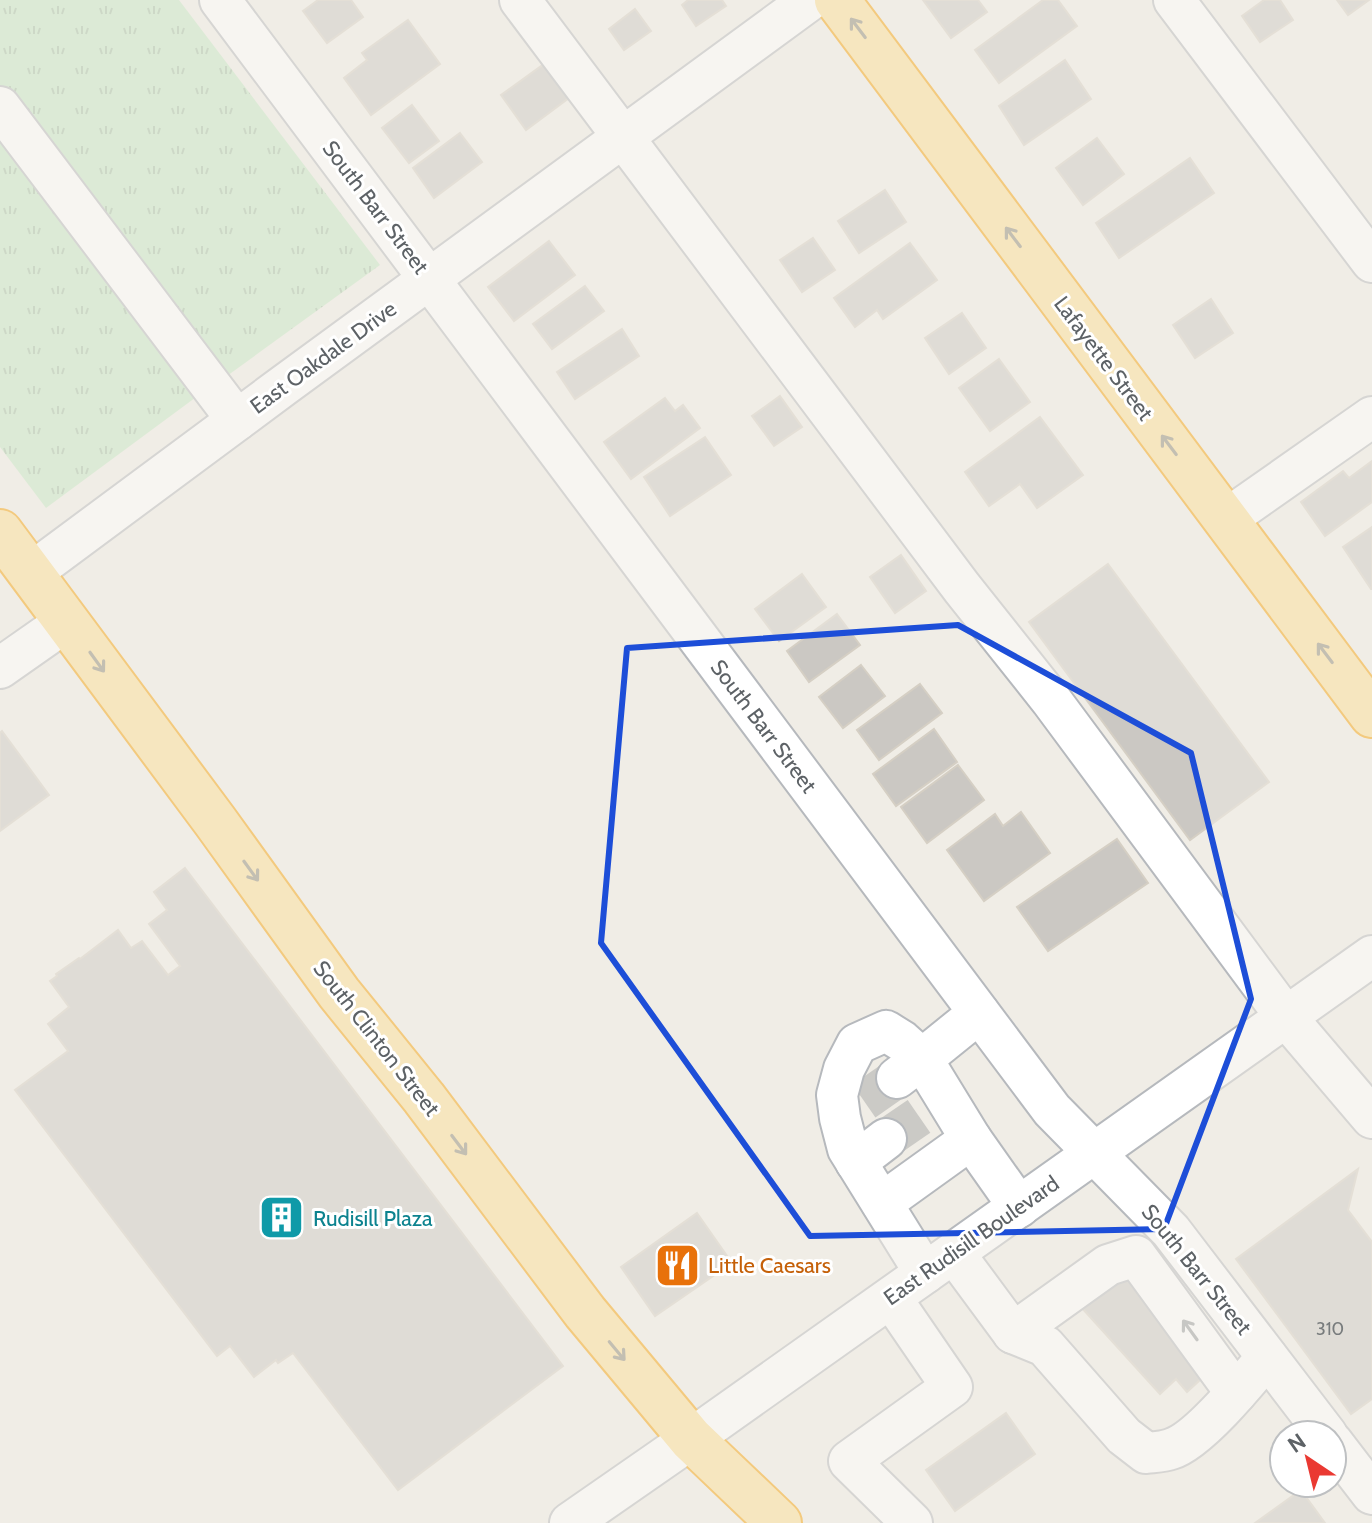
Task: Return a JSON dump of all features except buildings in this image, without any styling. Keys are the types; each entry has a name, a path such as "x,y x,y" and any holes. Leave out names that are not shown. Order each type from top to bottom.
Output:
{"highway":[{"name":"Lafayette Street","path":"837,0 1372,715"},
{"name":"South Clinton Street","path":"0,532 339,993 424,1098 585,1312 691,1439 779,1523"}],"street":[{"name":"South Barr Street","path":"220,0 1052,1110 1171,1231 1315,1419"},
{"path":"520,0 952,575 1051,700 1286,1017 1372,1118"},
{"name":"East Oakdale Drive","path":"31,573 810,0"},
{"path":"1174,0 1372,262"},
{"path":"0,107 237,420"},
{"path":"1225,520 1372,417"},
{"path":"0,668 67,621"},
{"name":"East Rudisill Boulevard","path":"570,1523 1372,956"},
{"path":"910,1069 979,1013"},
{"path":"1019,1207 971,1139 934,1107 910,1069 902,1041 886,1031 857,1044 844,1069 837,1095 852,1109 848,1149 871,1150 882,1203 1013,1333 1045,1346 1124,1436 1146,1453 1173,1449 1196,1433 1267,1357"},
{"path":"882,1203 971,1139"},
{"path":"1013,1333 1108,1265 1136,1256 1236,1393"},
{"path":"891,1298 952,1387 849,1461 912,1523"},
{"path":"1348,1463 1372,1494"}],"highlighted area":[{"path":"958,625 1191,753 1251,999 1164,1229 810,1236 601,943 627,648"}],"green space":[{"path":"0,0 179,0 380,265 220,381 0,91"},
{"path":"0,125 203,392 46,508 0,447"}],"tunnel":[{"path":"864,1101 897,1078"},
{"path":"886,1139 921,1115"}],"place":[{"name":"Rudisill Plaza","path":"282,1218"},
{"name":"Little Caesars","path":"677,1265"}]}
